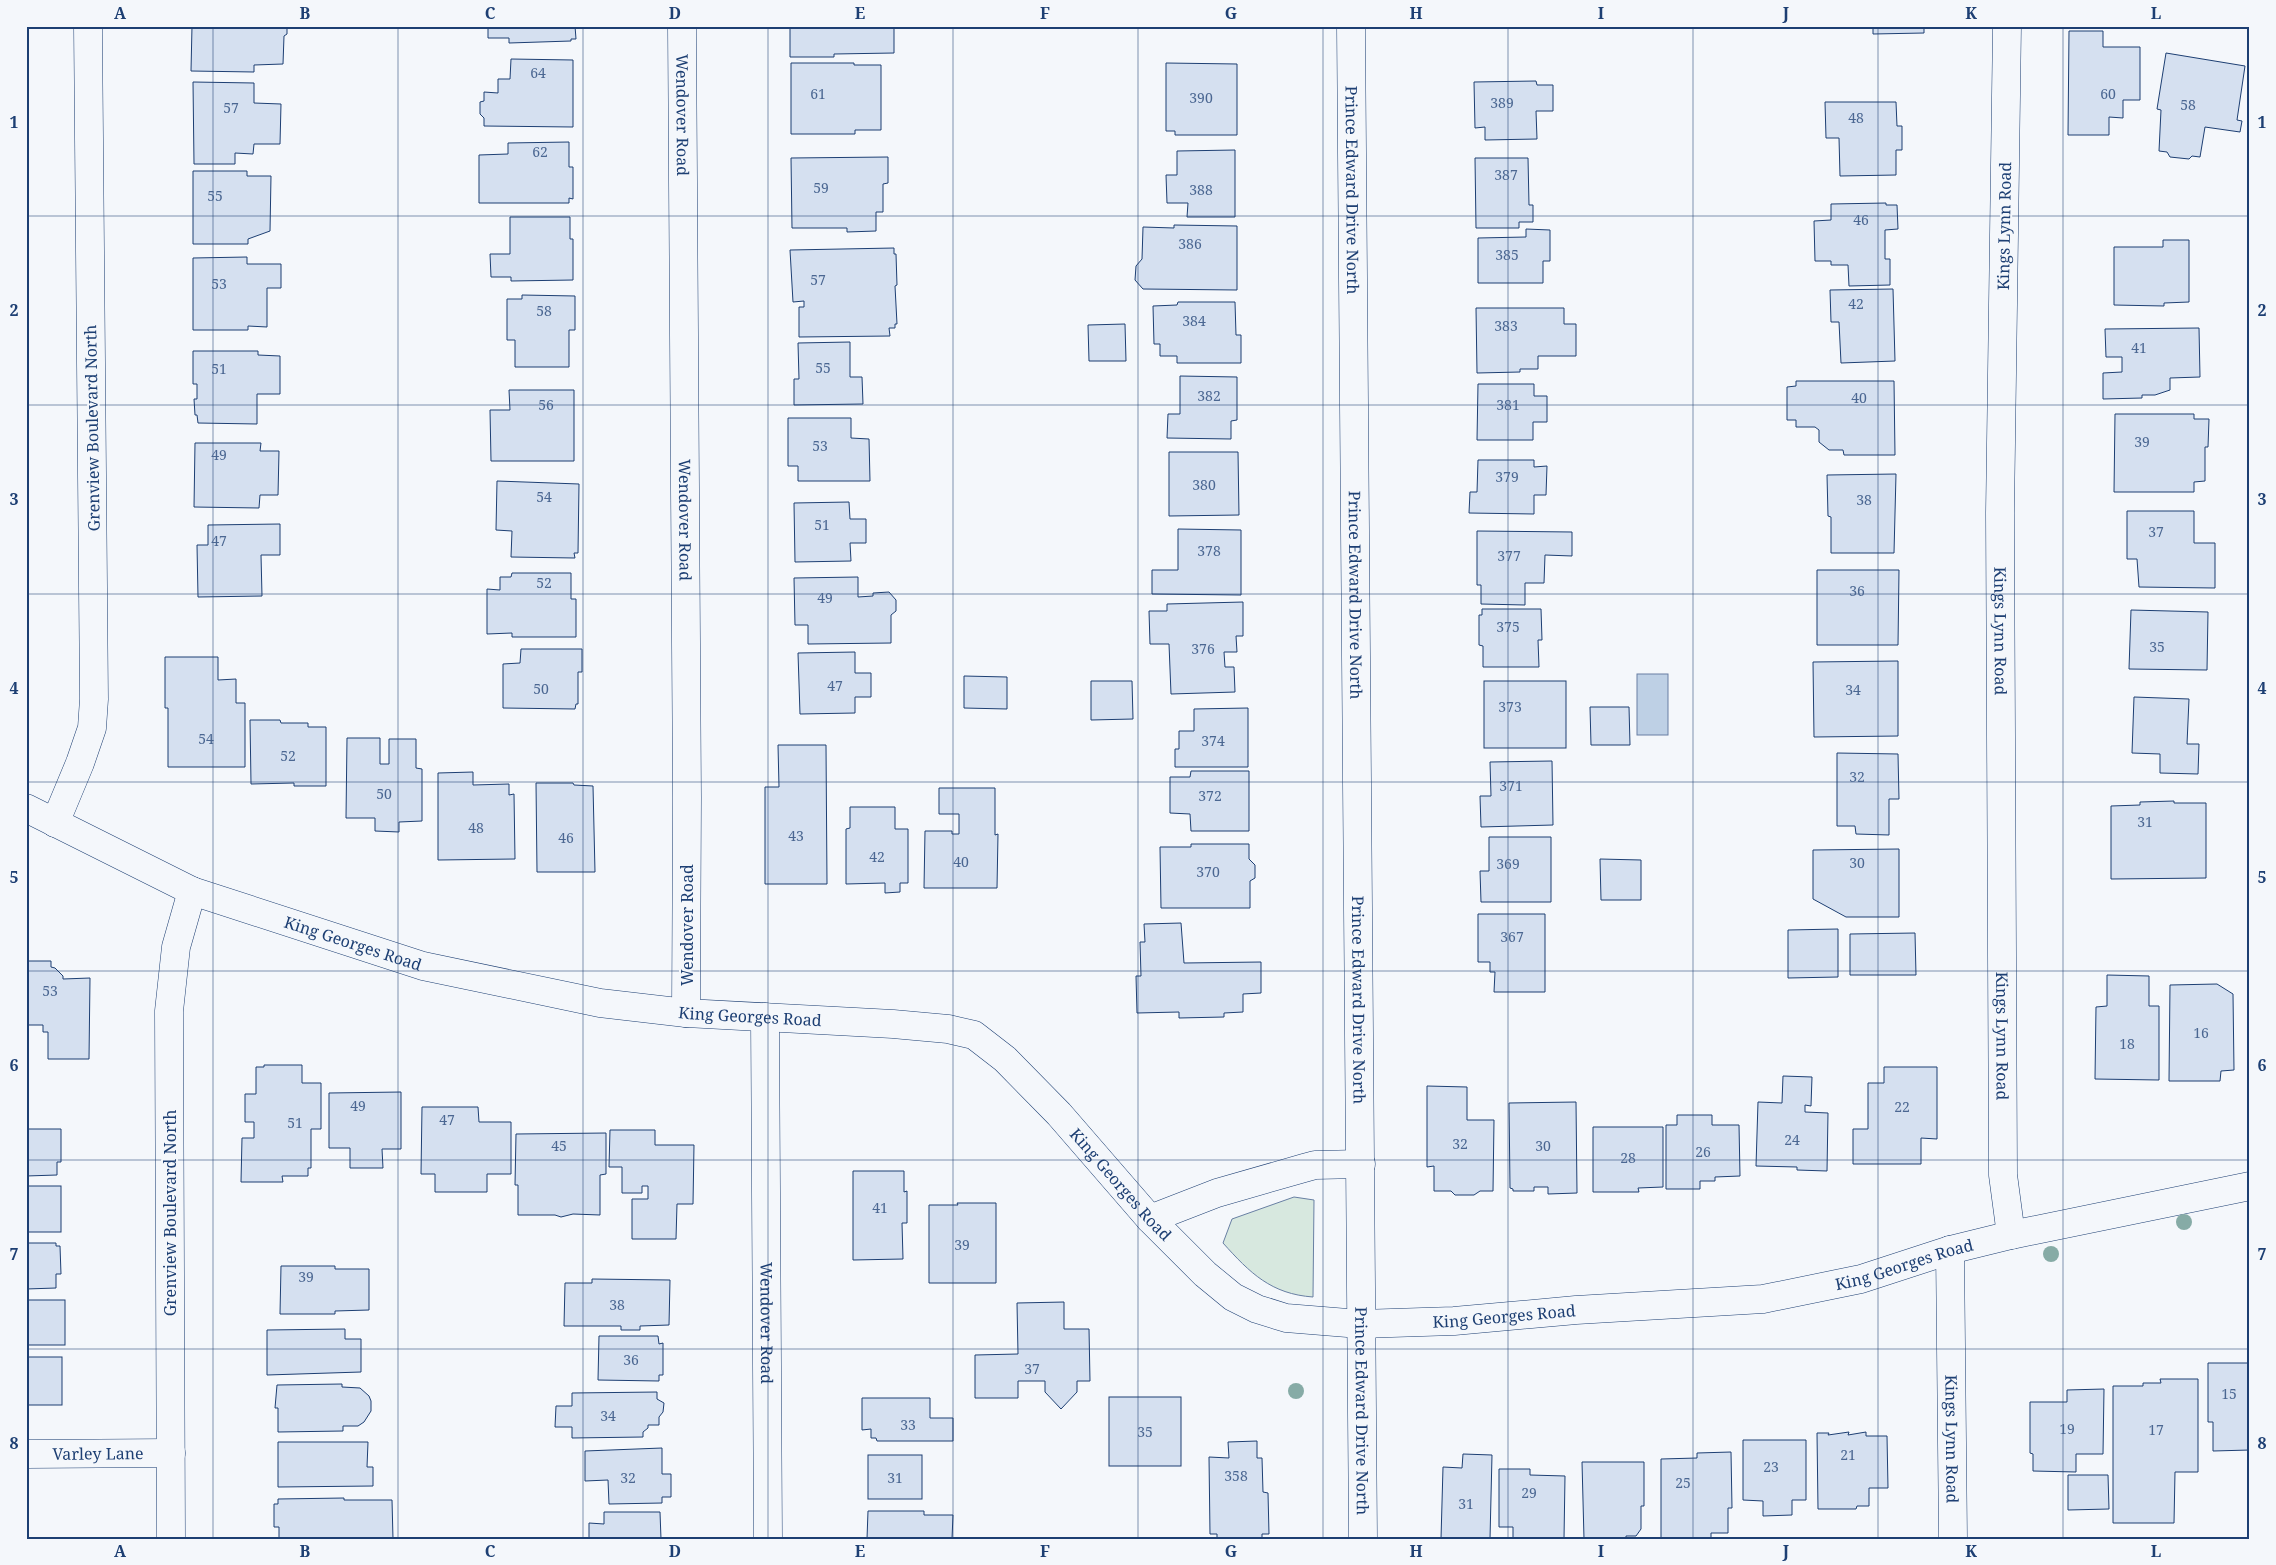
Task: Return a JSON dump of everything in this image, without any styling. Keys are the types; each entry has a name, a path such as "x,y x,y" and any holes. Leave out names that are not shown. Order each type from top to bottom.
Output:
{"street":[{"name":"Grenview Boulevard North","path":"55,823 80,763 92,728 94,699 88,26"},
{"name":"Wendover Road","path":"682,26 688,797 686,1013"},
{"name":"Prince Edward Drive North","path":"1351,26 1363,1539"},
{"name":"Kings Lynn Road","path":"2007,26 2000,523 2003,1175 2011,1235"},
{"name":"King Georges Road","path":"26,808 192,891 423,966 600,1003 686,1013 902,1025 948,1029 974,1035 1012,1066 1059,1114 1150,1219 1205,1274 1233,1297 1257,1309 1286,1318 1360,1324 1454,1321 1576,1310 1764,1299 1861,1278 1950,1250 2011,1235 2250,1186"},
{"name":"Grenview Boulevard North","path":"171,1539 169,1011 176,947 192,891"},
{"name":"Wendover Road","path":"765,1017 768,1539"},
{"path":"1150,1219 1217,1193 1314,1165 1361,1164"},
{"name":"Kings Lynn Road","path":"1950,1250 1953,1539"},
{"name":"Varley Lane","path":"26,1454 171,1453"}],"shaded area":[{"path":"1294,1197 1314,1200 1313,1297 1285,1292 1273,1287 1252,1272 1223,1243 1232,1219"}],"water":[{"path":"1637,674 1668,674 1668,735 1637,735"}],"building":[{"path":"192,26 287,26 287,34 284,36 283,64 254,65 254,72 191,71"},
{"path":"488,26 575,26 576,39 571,39 571,41 509,43 509,38 488,38"},
{"path":"790,26 894,26 894,53 834,54 834,57 790,57"},
{"path":"1873,26 1924,26 1924,33 1873,34"},
{"path":"2069,31 2103,31 2103,47 2140,47 2140,100 2123,100 2123,118 2109,117 2109,135 2068,135"},
{"path":"2166,53 2245,66 2237,120 2242,121 2240,132 2205,127 2200,157 2192,156 2189,159 2170,157 2167,152 2159,151 2161,110 2157,109"},
{"path":"511,59 573,60 573,127 484,126 484,118 480,114 480,102 484,101 484,92 498,93 498,79 510,79"},
{"path":"791,63 881,65 881,130 855,130 855,134 791,134"},
{"path":"1166,63 1237,64 1237,135 1175,135 1175,131 1166,131"},
{"path":"1536,81 1537,85 1553,85 1553,111 1536,111 1537,139 1485,140 1485,127 1475,128 1474,82"},
{"path":"193,82 254,83 254,103 281,104 280,144 254,144 253,154 235,153 235,164 194,164"},
{"path":"1825,102 1896,102 1897,126 1902,126 1902,150 1896,150 1896,175 1840,176 1839,138 1826,138"},
{"path":"569,142 569,167 573,167 573,199 569,198 569,203 479,203 479,155 508,154 508,143"},
{"path":"1235,150 1235,217 1187,217 1188,203 1167,203 1166,175 1177,175 1177,151"},
{"path":"888,157 888,183 883,184 883,212 876,212 876,231 847,232 847,228 792,228 791,158"},
{"path":"1475,158 1528,158 1529,205 1533,205 1533,222 1519,222 1519,228 1476,228"},
{"path":"193,171 247,171 247,176 271,176 270,231 248,239 248,244 193,244"},
{"path":"1886,203 1886,205 1897,205 1898,229 1885,230 1885,259 1890,259 1890,285 1849,286 1848,265 1831,265 1831,261 1815,261 1814,221 1831,220 1831,204"},
{"path":"510,217 570,217 570,239 573,239 573,280 511,281 511,277 491,277 490,254 510,254"},
{"path":"1174,225 1237,226 1237,290 1143,289 1135,280 1136,266 1142,259 1143,227 1174,228"},
{"path":"1526,229 1550,230 1550,261 1543,261 1543,283 1478,283 1478,238 1526,237"},
{"path":"2163,240 2189,240 2189,302 2164,303 2164,306 2114,305 2114,247 2163,247"},
{"path":"894,248 894,254 896,254 897,324 895,324 895,328 889,328 890,336 799,337 799,307 804,307 804,301 793,302 790,250"},
{"path":"247,257 247,264 281,264 281,288 267,288 267,327 248,326 248,330 193,330 193,258"},
{"path":"1893,289 1895,361 1841,363 1839,322 1831,322 1830,290"},
{"path":"522,295 575,296 575,330 569,330 569,367 515,367 515,340 507,340 507,299 522,299"},
{"path":"1178,302 1235,302 1236,335 1241,335 1241,363 1177,363 1177,356 1160,356 1160,344 1154,344 1153,306 1177,305"},
{"path":"1476,308 1564,308 1564,324 1576,324 1576,356 1538,356 1538,369 1520,369 1520,372 1477,373"},
{"path":"1125,324 1126,361 1089,361 1088,325"},
{"path":"2199,328 2200,377 2170,378 2170,390 2155,395 2142,395 2142,398 2103,399 2103,373 2122,372 2122,357 2106,357 2105,329"},
{"path":"850,342 850,377 862,377 863,404 794,405 794,379 799,379 798,343"},
{"path":"193,351 258,351 258,355 280,356 280,394 257,394 257,424 198,423 197,415 195,415 194,399 197,399 197,384 193,384"},
{"path":"1180,376 1237,377 1237,420 1231,421 1231,439 1167,438 1168,414 1180,414"},
{"path":"1796,381 1894,381 1895,455 1844,455 1843,450 1829,450 1819,442 1819,430 1815,427 1796,427 1796,420 1787,420 1787,387 1796,386"},
{"path":"1478,384 1534,384 1534,396 1547,396 1547,422 1533,422 1533,440 1477,440"},
{"path":"509,390 574,390 574,461 491,461 490,410 510,410"},
{"path":"2115,414 2194,414 2194,419 2209,419 2208,447 2205,447 2205,481 2194,482 2194,492 2114,492"},
{"path":"788,418 851,418 851,438 869,439 870,481 798,481 798,466 788,466"},
{"path":"195,443 261,443 260,451 279,451 278,495 260,495 259,508 194,507"},
{"path":"1169,452 1238,452 1239,515 1169,516"},
{"path":"1478,460 1534,460 1534,467 1547,466 1546,495 1534,495 1534,514 1469,513 1470,492 1477,492"},
{"path":"1896,474 1894,553 1831,553 1831,517 1828,516 1827,475"},
{"path":"497,481 579,484 578,553 574,553 575,558 511,557 512,531 496,530"},
{"path":"849,502 850,519 866,519 866,543 850,543 851,561 795,562 794,503"},
{"path":"2127,511 2194,511 2194,543 2215,543 2215,588 2139,587 2137,559 2127,559"},
{"path":"280,524 280,555 261,555 262,596 198,597 197,545 208,545 208,525"},
{"path":"1178,529 1241,530 1241,595 1152,594 1152,570 1178,570"},
{"path":"1477,531 1572,532 1572,556 1545,555 1544,583 1525,583 1525,605 1481,604 1481,585 1477,585"},
{"path":"1817,570 1899,570 1898,645 1817,645"},
{"path":"512,573 571,573 571,599 576,599 576,637 512,637 512,633 487,634 487,589 500,590 500,577 511,577"},
{"path":"858,577 858,597 873,596 873,593 889,592 896,600 896,611 891,615 891,643 808,644 808,625 795,625 794,578"},
{"path":"1243,602 1243,636 1236,636 1237,652 1224,652 1225,667 1234,667 1235,692 1171,694 1169,644 1150,644 1149,611 1167,611 1167,604"},
{"path":"1482,609 1541,609 1542,640 1538,640 1539,667 1483,667 1483,646 1479,645 1479,615 1482,615"},
{"path":"2131,610 2208,612 2207,670 2129,669"},
{"path":"521,649 582,649 582,672 578,672 578,704 576,704 575,709 503,708 503,664 520,663"},
{"path":"855,652 855,673 871,673 871,697 855,697 855,713 800,714 798,653"},
{"path":"165,657 218,657 218,680 236,679 236,703 245,703 245,767 168,767 168,708 165,708"},
{"path":"1898,661 1898,736 1814,737 1813,662"},
{"path":"964,676 1007,677 1007,709 964,708"},
{"path":"1091,681 1132,681 1133,719 1091,720"},
{"path":"1484,681 1566,681 1566,748 1484,748"},
{"path":"2134,697 2189,699 2187,744 2199,744 2198,774 2160,773 2160,754 2132,753"},
{"path":"1590,707 1629,707 1630,745 1591,745"},
{"path":"1248,708 1248,767 1175,767 1175,749 1179,749 1179,731 1194,731 1194,709"},
{"path":"250,720 280,720 281,723 308,723 308,727 326,727 326,786 294,786 294,783 251,784"},
{"path":"347,738 380,738 380,764 389,764 389,739 416,739 416,768 422,769 422,821 399,822 399,832 375,831 375,818 346,818"},
{"path":"778,745 826,745 827,884 765,884 765,787 779,787"},
{"path":"1837,753 1898,754 1899,799 1889,799 1889,835 1856,834 1855,826 1837,826"},
{"path":"1552,761 1553,825 1481,827 1480,796 1491,796 1490,762"},
{"path":"1191,771 1249,771 1249,831 1191,831 1190,814 1170,813 1170,777 1190,777"},
{"path":"473,772 473,785 509,784 509,795 514,794 515,859 438,860 438,773"},
{"path":"536,783 573,783 574,785 593,786 595,872 537,872"},
{"path":"939,788 995,788 995,835 998,834 997,888 924,888 925,831 952,831 952,834 959,834 959,814 939,814"},
{"path":"2174,801 2174,803 2206,803 2206,878 2111,879 2111,806 2140,805 2140,802"},
{"path":"850,807 895,807 895,829 908,829 908,883 900,883 900,892 885,893 885,883 846,884 846,829 850,828"},
{"path":"1489,837 1551,837 1551,902 1481,902 1480,871 1489,871"},
{"path":"1191,844 1249,844 1249,859 1255,865 1255,878 1250,881 1250,908 1161,908 1160,847 1191,847"},
{"path":"1899,849 1899,917 1846,917 1813,899 1813,850"},
{"path":"1600,859 1641,860 1641,900 1601,900"},
{"path":"1478,914 1545,914 1545,992 1494,992 1495,972 1490,972 1490,962 1478,962"},
{"path":"1181,923 1184,963 1261,962 1261,993 1243,994 1243,1012 1224,1013 1224,1017 1179,1018 1179,1012 1137,1013 1136,976 1141,976 1140,942 1145,942 1144,924"},
{"path":"1838,929 1838,977 1788,978 1788,930"},
{"path":"1915,933 1916,975 1850,975 1850,934"},
{"path":"26,961 51,961 51,967 55,968 63,976 63,979 90,978 89,1059 48,1059 48,1032 43,1032 43,1025 26,1025"},
{"path":"2107,975 2149,976 2149,1006 2159,1006 2159,1080 2095,1079 2096,1007 2107,1006"},
{"path":"2217,984 2233,994 2234,1070 2221,1071 2220,1081 2169,1081 2170,985"},
{"path":"264,1065 302,1065 302,1083 321,1083 321,1129 311,1129 311,1168 308,1168 308,1176 282,1176 283,1182 241,1182 242,1138 254,1138 254,1122 245,1122 245,1094 256,1094 256,1067 264,1067"},
{"path":"1884,1067 1937,1067 1937,1139 1921,1138 1921,1164 1853,1164 1853,1129 1868,1129 1868,1083 1884,1083"},
{"path":"1783,1076 1812,1077 1811,1106 1805,1105 1805,1112 1828,1113 1827,1171 1797,1170 1797,1167 1756,1166 1758,1102 1782,1103"},
{"path":"1427,1086 1467,1087 1467,1120 1494,1120 1493,1191 1480,1191 1474,1195 1455,1195 1451,1191 1434,1191 1434,1166 1427,1167"},
{"path":"401,1092 401,1149 382,1149 383,1168 350,1168 350,1148 329,1148 329,1093"},
{"path":"1576,1102 1577,1193 1548,1194 1548,1187 1534,1187 1534,1191 1513,1191 1510,1188 1509,1103"},
{"path":"422,1107 478,1107 479,1122 511,1122 511,1174 487,1174 487,1192 435,1192 435,1174 421,1174"},
{"path":"1677,1115 1712,1115 1712,1125 1739,1125 1740,1176 1715,1177 1715,1181 1700,1181 1700,1189 1666,1189 1666,1125 1677,1125"},
{"path":"1593,1127 1663,1127 1663,1187 1638,1188 1639,1192 1593,1192"},
{"path":"26,1129 61,1129 61,1162 57,1162 57,1175 26,1176"},
{"path":"610,1130 655,1130 655,1145 694,1145 693,1204 677,1204 676,1239 632,1239 632,1199 648,1199 648,1186 642,1186 642,1193 622,1193 622,1167 609,1167"},
{"path":"606,1133 606,1174 600,1175 600,1215 573,1214 561,1217 555,1215 518,1215 518,1185 515,1185 516,1134"},
{"path":"853,1171 904,1171 904,1192 907,1191 907,1223 902,1223 903,1259 853,1260"},
{"path":"26,1186 61,1186 61,1232 26,1232"},
{"path":"957,1203 996,1203 996,1283 929,1283 929,1205 958,1205"},
{"path":"26,1243 56,1243 56,1246 60,1246 61,1274 56,1274 56,1288 26,1289"},
{"path":"281,1266 335,1266 335,1269 369,1269 369,1310 335,1311 335,1314 280,1314"},
{"path":"592,1279 670,1280 669,1325 640,1326 640,1330 621,1330 621,1326 564,1326 565,1283 592,1283"},
{"path":"26,1300 65,1300 65,1345 26,1345"},
{"path":"1064,1302 1064,1329 1089,1329 1090,1381 1077,1381 1077,1392 1061,1409 1045,1392 1045,1381 1018,1381 1018,1398 975,1398 975,1355 1018,1354 1017,1303"},
{"path":"345,1329 345,1339 361,1339 361,1372 267,1375 267,1330"},
{"path":"599,1336 658,1336 659,1344 663,1343 663,1375 659,1375 659,1381 598,1380"},
{"path":"26,1357 62,1357 62,1405 26,1405"},
{"path":"2208,1363 2250,1363 2250,1450 2213,1451 2213,1422 2208,1422"},
{"path":"2160,1379 2198,1379 2198,1472 2175,1472 2174,1523 2113,1523 2113,1386 2143,1386 2143,1383 2161,1383"},
{"path":"342,1384 342,1387 360,1388 369,1396 371,1411 364,1422 358,1426 343,1426 343,1431 278,1432 278,1408 275,1408 277,1385"},
{"path":"2104,1389 2103,1454 2076,1454 2076,1472 2033,1471 2033,1454 2030,1453 2030,1402 2067,1402 2067,1390"},
{"path":"657,1392 657,1399 664,1403 663,1412 659,1417 659,1425 648,1425 648,1428 643,1432 643,1437 572,1438 572,1427 555,1427 556,1406 572,1406 572,1393"},
{"path":"1109,1397 1181,1397 1181,1466 1109,1466"},
{"path":"862,1398 930,1398 930,1418 953,1418 953,1441 877,1441 876,1438 871,1438 871,1429 862,1430"},
{"path":"1849,1432 1848,1435 1866,1432 1866,1436 1887,1436 1888,1488 1869,1488 1869,1506 1857,1506 1856,1509 1818,1509 1817,1433 1829,1433 1828,1435"},
{"path":"1743,1440 1806,1440 1806,1500 1792,1500 1792,1515 1763,1516 1763,1501 1743,1500"},
{"path":"1257,1441 1257,1458 1262,1458 1263,1492 1268,1493 1269,1534 1262,1534 1262,1539 1217,1539 1217,1534 1210,1534 1209,1457 1229,1458 1228,1442"},
{"path":"278,1442 368,1442 367,1467 373,1467 373,1486 278,1487"},
{"path":"662,1448 662,1474 671,1474 671,1497 662,1497 662,1503 609,1504 608,1480 585,1481 585,1451"},
{"path":"1731,1452 1732,1508 1728,1508 1728,1533 1711,1533 1711,1539 1661,1539 1661,1459 1697,1458 1697,1453"},
{"path":"1463,1454 1492,1455 1490,1539 1441,1539 1443,1467 1462,1468"},
{"path":"868,1455 922,1455 922,1499 868,1499"},
{"path":"1582,1462 1644,1462 1644,1506 1641,1506 1641,1529 1636,1536 1626,1536 1626,1539 1584,1539"},
{"path":"1499,1469 1530,1469 1530,1475 1565,1476 1564,1539 1513,1538 1513,1527 1499,1527"},
{"path":"2068,1475 2108,1475 2109,1509 2068,1510"},
{"path":"344,1498 344,1500 392,1500 393,1539 279,1539 279,1527 274,1527 274,1504 278,1504 278,1499"},
{"path":"868,1511 924,1511 924,1515 953,1515 952,1539 867,1539"},
{"path":"604,1512 660,1512 661,1539 589,1539 589,1523 604,1524"}]}
